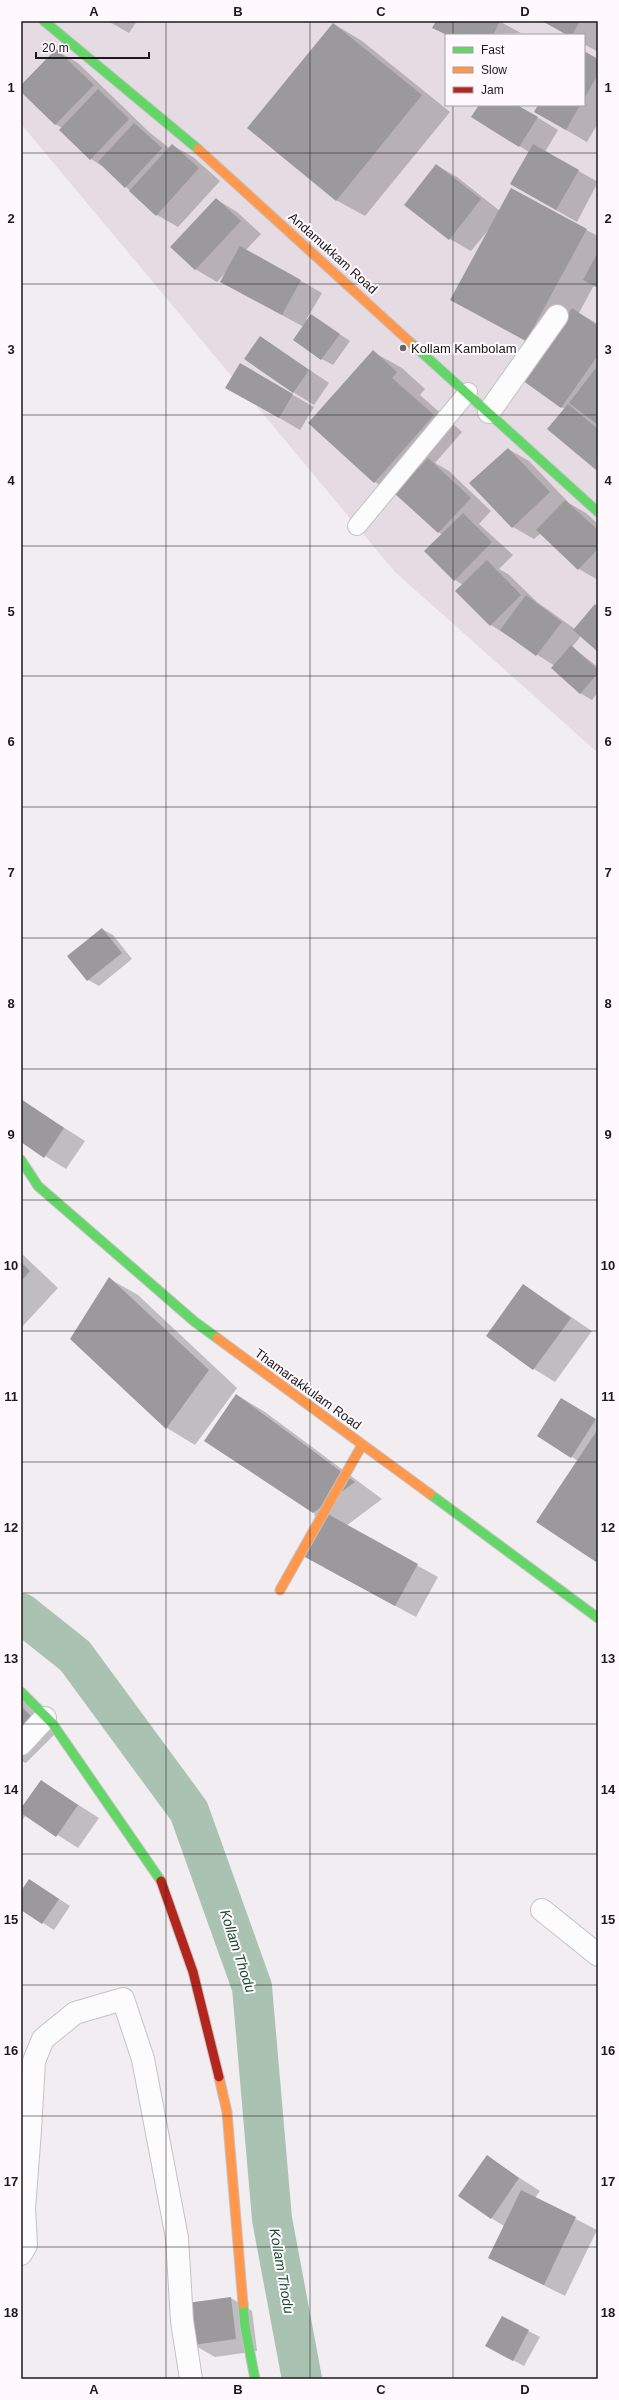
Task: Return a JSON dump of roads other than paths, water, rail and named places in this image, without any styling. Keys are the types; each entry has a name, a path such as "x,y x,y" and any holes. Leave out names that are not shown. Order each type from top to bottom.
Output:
{"street":[{"name":"Andamukkam Road","path":"44,21 191,143 468,392 598,512"},
{"path":"489,412 557,316"},
{"name":"Thamarakkulam Road","path":"21,1160 38,1186 195,1322 598,1618"},
{"path":"280,1590 362,1445"},
{"path":"21,1692 45,1718 52,1723 161,1880 193,1972 227,2112 246,2327 255,2379"},
{"path":"21,1744 45,1718"},
{"path":"542,1910 598,1955"},
{"path":"23,2239 28,2054 43,2039 75,2013 123,1999 143,2058 178,2238 182,2321 191,2379"}],"lane":[{"path":"357,526 468,392"}],"waterway":[{"name":"Kollam Thodu","path":"21,1613 75,1656 189,1811 252,1987 272,2219 302,2379"}],"place":[{"name":"Kollam Kambolam","path":"403,348"}]}
